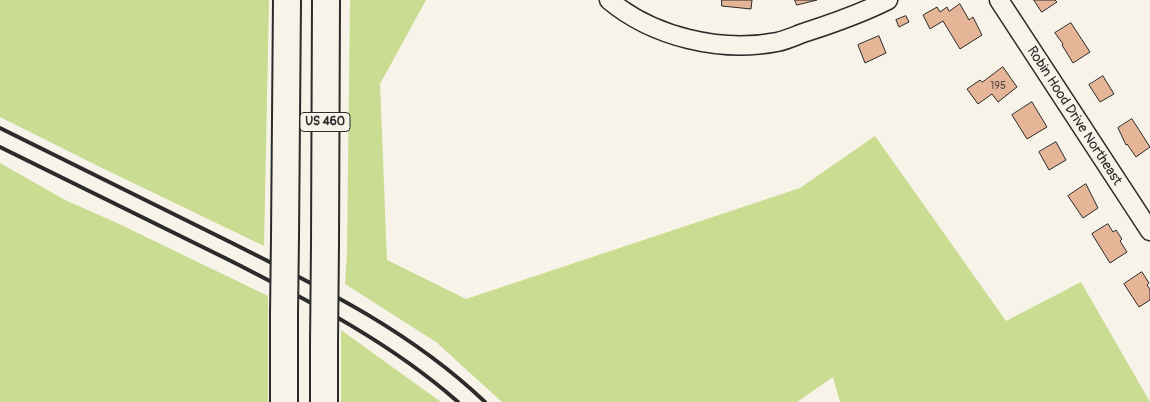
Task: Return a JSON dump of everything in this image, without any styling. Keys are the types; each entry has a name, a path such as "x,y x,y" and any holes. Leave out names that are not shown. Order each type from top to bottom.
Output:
{"highway":[{"name":"US 460","path":"284,402 287,0"},
{"name":"US 460","path":"324,402 326,0"}],"street":[{"path":"609,0 618,8 653,28 698,41 735,45 778,42 829,25 888,0"},
{"name":"Robin Hood Drive Northeast","path":"999,0 1150,231"}],"green space":[{"path":"0,0 269,0 264,246 0,117"},
{"path":"350,0 426,0 380,84 387,260 466,299 800,188 875,136 1006,321 1081,282 1150,402 840,402 833,377 797,402 502,402 436,342 345,284"},
{"path":"0,163 65,200 268,296 268,402 0,402"},
{"path":"341,330 441,402 341,402"}],"building":[{"path":"722,0 752,0 751,9 722,6"},
{"path":"795,0 817,0 797,5"},
{"path":"1034,0 1055,0 1057,2 1042,12"},
{"path":"960,4 969,20 973,17 982,35 960,49 943,21 930,29 923,15 937,7 940,12 947,7 949,11"},
{"path":"906,16 909,22 899,27 896,20"},
{"path":"1071,23 1090,52 1073,63 1055,33"},
{"path":"879,36 886,53 865,63 858,45"},
{"path":"1003,67 1017,87 998,102 992,94 978,104 967,89 980,80 982,82"},
{"path":"1103,76 1114,94 1100,102 1089,85"},
{"path":"1032,102 1047,127 1027,139 1012,115"},
{"path":"1132,119 1150,147 1136,157 1126,145 1118,128"},
{"path":"1056,142 1066,160 1049,170 1039,152"},
{"path":"1086,184 1098,208 1083,218 1068,196"},
{"path":"1108,224 1113,232 1116,230 1127,252 1110,263 1092,234"},
{"path":"1142,272 1149,283 1147,285 1150,289 1150,300 1139,307 1124,284"}],"railway":[{"path":"0,128 264,259 364,312 427,353 485,402"},
{"path":"0,147 231,261 349,324 405,360 458,402"}]}
